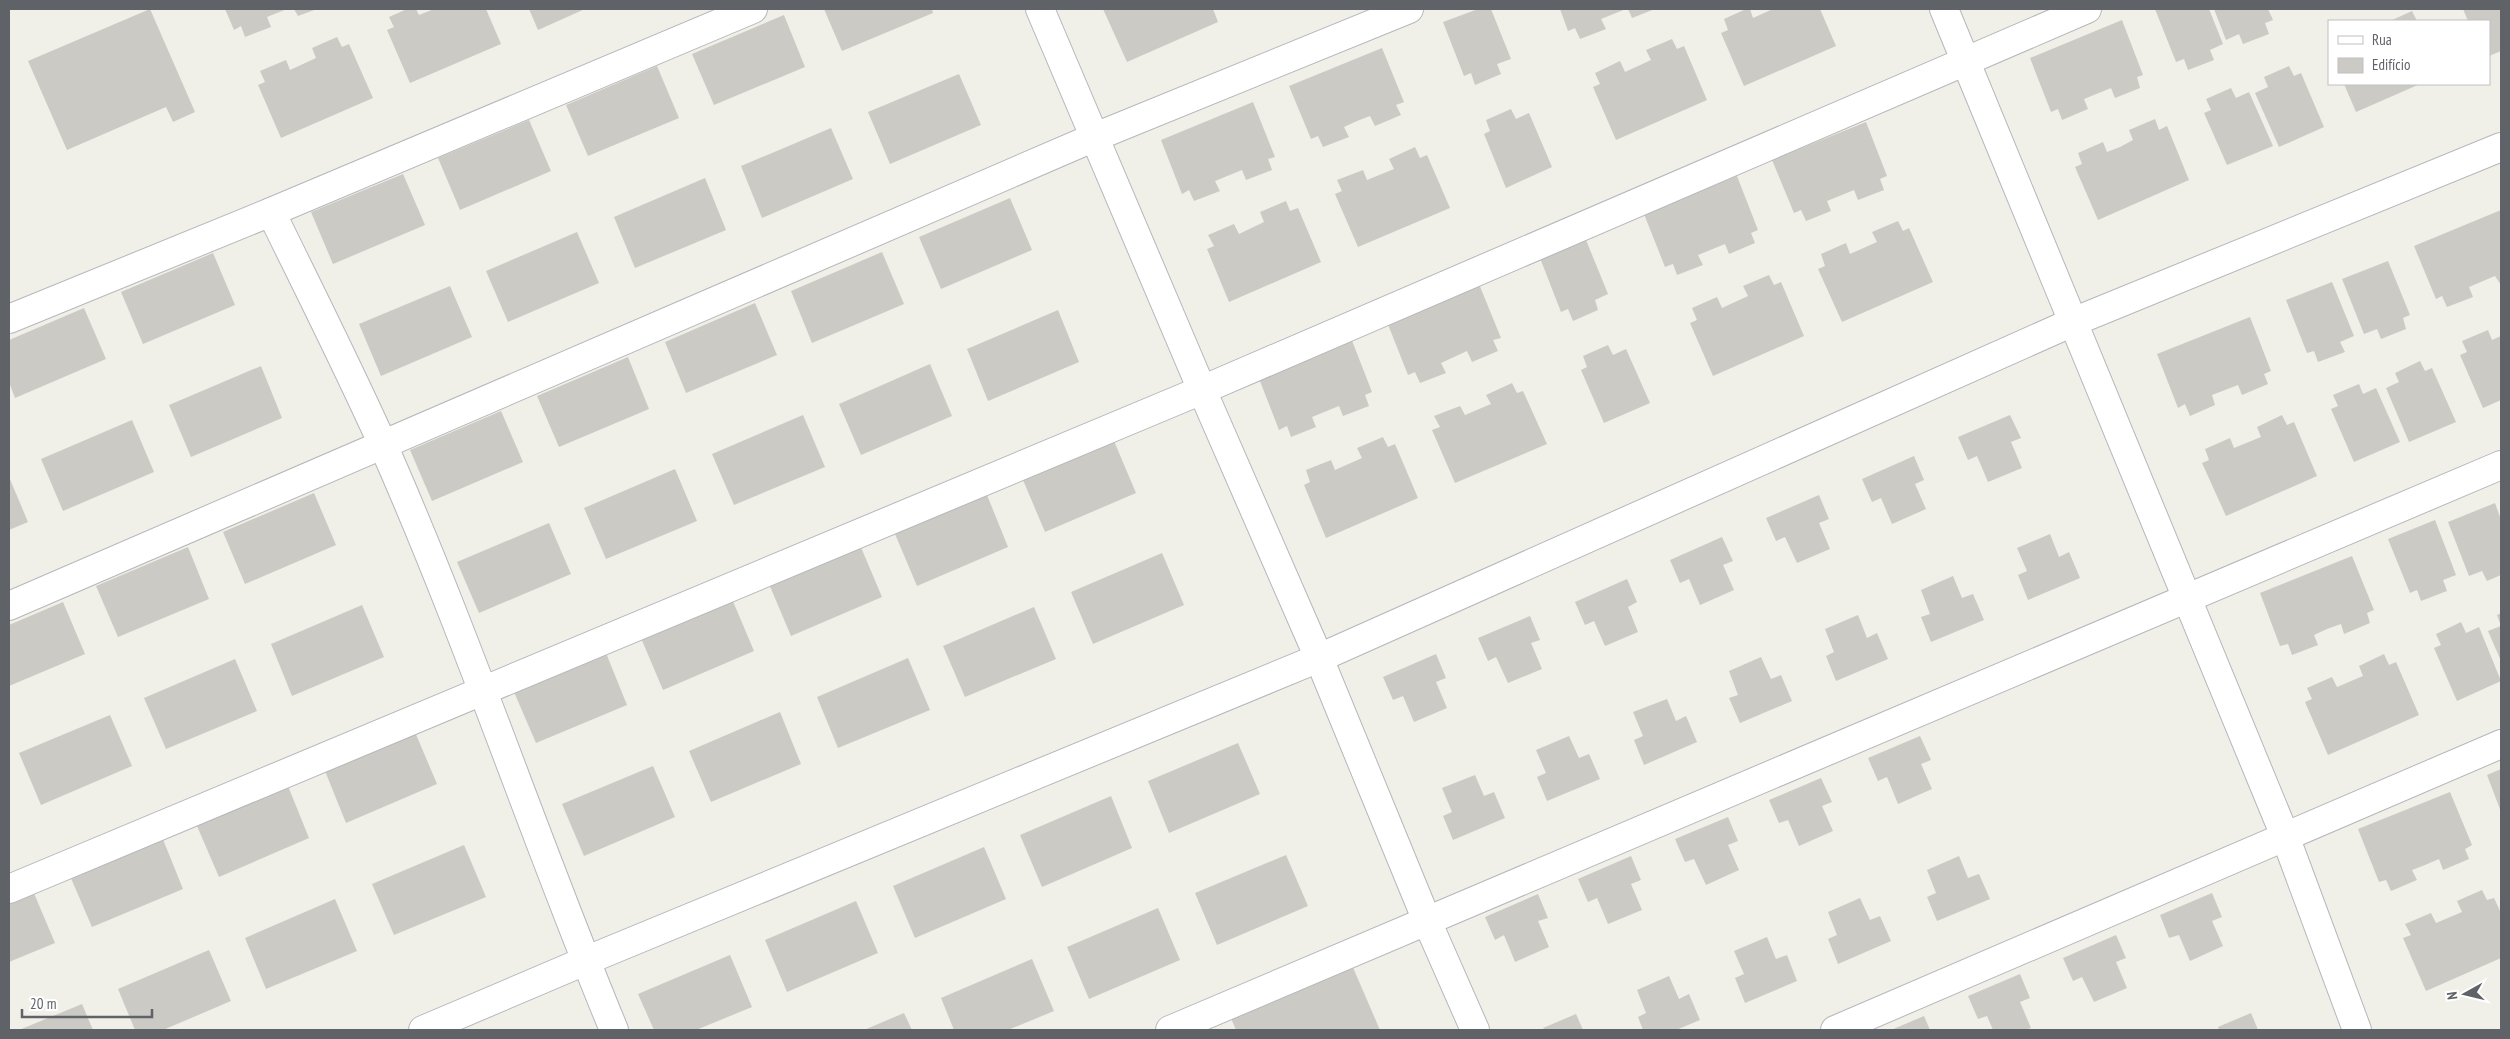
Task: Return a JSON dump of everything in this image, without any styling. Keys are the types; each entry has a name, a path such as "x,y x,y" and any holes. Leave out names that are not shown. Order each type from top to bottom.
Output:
{"street":[{"path":"9,319 272,212 753,9"},
{"path":"1040,9 1202,390 1319,658 1427,921 1475,1030"},
{"path":"9,606 1096,137 1408,9"},
{"path":"1944,9 2189,598 2285,836 2357,1030"},
{"path":"9,889 1202,390 2087,9"},
{"path":"423,1030 585,961 1319,658 2073,322 2501,147"},
{"path":"272,212 383,445 484,691 585,961 614,1030"},
{"path":"1170,1030 2501,465"},
{"path":"1835,1030 2501,744"}],"building":[{"path":"150,9 195,112 173,122 166,107 67,150 28,61"},
{"path":"225,9 287,9 267,17 271,27 245,37 241,26 234,30"},
{"path":"294,9 317,9 298,16"},
{"path":"407,9 416,9 419,15 434,9 486,9 501,44 410,83 387,30 394,27 389,17"},
{"path":"529,9 585,9 538,30"},
{"path":"824,9 932,9 933,13 842,51"},
{"path":"1103,9 1213,9 1218,22 1127,62"},
{"path":"1478,9 1491,9 1511,59 1497,64 1501,74 1475,85 1471,73 1464,76 1443,22"},
{"path":"1560,9 1626,9 1601,19 1606,29 1580,39 1575,28 1568,31"},
{"path":"1628,9 1655,9 1632,18"},
{"path":"1750,9 1753,18 1773,9 1820,9 1836,46 1744,86 1721,33 1728,30 1724,19"},
{"path":"2155,9 2209,9 2223,44 2210,50 2214,60 2188,70 2184,59 2176,62"},
{"path":"2214,9 2268,9 2273,20 2265,23 2269,34 2243,44 2239,34 2226,40"},
{"path":"2463,9 2501,9 2501,51 2490,56 2490,20 2468,20"},
{"path":"2412,11 2416,20 2392,20"},
{"path":"784,15 805,67 714,105 692,54"},
{"path":"2122,20 2143,75 2137,77 2140,88 2115,98 2111,88 2084,99 2088,109 2062,120 2058,109 2051,112 2030,58"},
{"path":"337,37 342,47 349,44 373,98 281,138 258,85 265,82 260,71 286,60 290,70 316,58 312,48"},
{"path":"1672,39 1677,49 1684,46 1707,100 1616,140 1593,87 1600,84 1595,73 1620,61 1625,72 1651,60 1646,50"},
{"path":"1382,48 1404,102 1396,105 1401,115 1375,126 1370,116 1357,121 1344,127 1349,137 1323,147 1318,136 1311,139 1289,86"},
{"path":"657,66 679,118 588,156 566,105"},
{"path":"2289,66 2294,76 2301,73 2324,127 2279,147 2255,93 2268,87 2264,77"},
{"path":"959,74 981,125 890,164 868,112"},
{"path":"2344,85 2418,85 2356,112"},
{"path":"2231,88 2236,98 2249,92 2273,146 2227,165 2204,113 2211,110 2206,99"},
{"path":"1253,102 1275,157 1268,159 1272,170 1246,180 1242,170 1215,181 1220,191 1194,201 1189,190 1182,194 1161,140"},
{"path":"1511,109 1516,119 1529,113 1552,167 1506,188 1484,134 1490,131 1486,120"},
{"path":"2155,119 2159,130 2167,126 2189,180 2098,220 2075,167 2082,164 2078,153 2103,142 2107,152 2120,147 2133,140 2129,130"},
{"path":"529,120 551,171 460,210 438,158"},
{"path":"1866,122 1887,176 1880,179 1884,190 1858,200 1854,190 1827,201 1831,211 1806,221 1801,210 1794,213 1772,160"},
{"path":"831,128 853,179 762,218 741,166"},
{"path":"1415,147 1420,158 1427,155 1450,208 1358,247 1335,194 1342,191 1337,180 1363,170 1367,180 1394,169 1389,159"},
{"path":"403,174 425,225 333,264 311,212"},
{"path":"1737,176 1758,230 1751,233 1755,243 1729,254 1725,244 1698,255 1703,265 1677,275 1673,264 1665,267 1644,214"},
{"path":"705,178 726,230 635,268 614,217"},
{"path":"1010,198 1032,250 941,289 919,237"},
{"path":"1286,201 1290,211 1298,208 1321,262 1229,302 1207,249 1214,246 1208,235 1234,224 1239,234 1264,222 1260,212"},
{"path":"2501,210 2501,285 2495,276 2469,287 2473,297 2447,307 2442,296 2436,299 2414,246"},
{"path":"1898,221 1903,231 1909,228 1933,282 1842,322 1818,269 1825,266 1821,254 1846,243 1850,254 1877,242 1872,232"},
{"path":"577,232 599,283 508,322 486,271"},
{"path":"1586,240 1608,294 1595,300 1598,310 1573,321 1568,309 1561,312 1540,258"},
{"path":"882,252 904,304 812,343 791,291"},
{"path":"213,253 235,305 143,344 121,292"},
{"path":"2388,261 2410,315 2403,318 2406,329 2381,339 2377,329 2364,334 2342,279"},
{"path":"1769,275 1774,285 1781,282 1804,336 1713,376 1690,323 1697,320 1692,308 1717,297 1722,308 1748,296 1743,286"},
{"path":"2332,282 2354,336 2340,342 2345,352 2318,362 2314,351 2307,353 2286,300"},
{"path":"1479,284 1501,338 1493,340 1498,351 1472,362 1467,351 1441,363 1446,373 1420,383 1415,372 1408,375 1387,322"},
{"path":"450,286 472,337 381,376 359,324"},
{"path":"755,303 777,355 686,393 665,342"},
{"path":"84,308 106,359 15,398 9,382 9,340"},
{"path":"1058,310 1079,362 988,401 967,349"},
{"path":"2250,317 2271,371 2264,374 2268,384 2242,395 2238,385 2212,395 2215,405 2190,416 2185,404 2178,408 2157,354"},
{"path":"2488,330 2492,340 2501,336 2501,400 2483,408 2460,355 2467,352 2462,341"},
{"path":"1351,338 1372,392 1365,395 1369,406 1343,416 1339,406 1312,417 1316,427 1291,437 1287,426 1279,430 1258,376"},
{"path":"1608,345 1613,355 1626,349 1650,403 1604,423 1581,370 1587,367 1583,356"},
{"path":"628,357 649,409 559,447 537,396"},
{"path":"2420,361 2425,371 2432,368 2456,422 2409,442 2386,388 2399,382 2395,373"},
{"path":"930,364 952,416 861,455 839,404"},
{"path":"261,366 282,418 191,457 169,405"},
{"path":"1512,383 1517,393 1523,391 1547,444 1455,483 1432,430 1440,427 1434,416 1460,406 1465,415 1491,404 1486,395"},
{"path":"2359,384 2363,394 2376,388 2400,442 2354,462 2331,409 2338,406 2333,395"},
{"path":"501,411 523,462 432,501 410,450"},
{"path":"803,415 825,467 734,505 712,454"},
{"path":"2010,415 2021,438 2011,442 2022,468 1988,482 1977,456 1968,460 1958,437"},
{"path":"2282,415 2287,425 2294,422 2317,476 2226,516 2202,463 2209,460 2205,449 2230,438 2234,448 2261,437 2257,427"},
{"path":"132,420 154,472 63,511 41,459"},
{"path":"1383,437 1388,447 1395,444 1418,498 1326,538 1304,485 1310,482 1306,470 1331,460 1335,470 1362,458 1357,448"},
{"path":"1114,441 1136,493 1045,532 1023,480"},
{"path":"1914,456 1924,480 1915,484 1926,509 1892,524 1881,498 1872,502 1862,479"},
{"path":"675,469 697,521 606,559 584,508"},
{"path":"9,477 28,522 9,530"},
{"path":"314,493 336,545 245,584 223,532"},
{"path":"987,495 1008,547 917,586 895,534"},
{"path":"1819,495 1829,519 1819,523 1830,549 1797,563 1785,537 1776,541 1766,518"},
{"path":"2495,503 2501,520 2501,575 2487,581 2482,571 2469,576 2448,522"},
{"path":"2435,520 2456,575 2443,580 2447,591 2421,601 2417,590 2410,593 2388,539"},
{"path":"549,523 571,574 479,613 457,562"},
{"path":"2050,534 2059,557 2069,552 2080,578 2028,600 2018,575 2027,571 2017,548"},
{"path":"1722,537 1733,561 1723,565 1734,590 1700,605 1689,579 1680,583 1670,560"},
{"path":"860,545 882,597 791,636 769,584"},
{"path":"188,547 209,599 118,637 96,586"},
{"path":"1162,553 1184,605 1093,644 1071,592"},
{"path":"2352,556 2374,610 2367,613 2370,623 2344,634 2341,624 2327,629 2314,635 2318,645 2292,655 2288,644 2280,646 2260,593"},
{"path":"1953,576 1962,598 1973,594 1984,620 1931,642 1921,617 1930,614 1921,590"},
{"path":"1627,579 1637,602 1628,607 1638,632 1605,646 1594,621 1585,625 1575,602"},
{"path":"732,599 754,651 663,690 641,638"},
{"path":"63,602 85,654 9,686 9,625"},
{"path":"362,605 384,657 292,696 271,644"},
{"path":"1034,607 1056,659 965,697 943,646"},
{"path":"2501,613 2501,626 2497,615"},
{"path":"1858,615 1867,638 1877,633 1888,659 1836,681 1826,656 1834,652 1825,629"},
{"path":"1530,616 1540,640 1531,643 1542,669 1508,683 1496,657 1488,661 1478,638"},
{"path":"2461,622 2466,633 2479,627 2501,681 2457,701 2434,648 2441,645 2436,634"},
{"path":"2501,626 2501,661 2488,631"},
{"path":"606,653 627,705 536,743 514,692"},
{"path":"1436,654 1446,678 1436,682 1447,708 1414,722 1403,696 1393,700 1383,677"},
{"path":"2384,654 2389,665 2396,662 2419,715 2328,755 2305,702 2312,699 2307,688 2332,677 2337,687 2363,676 2359,666"},
{"path":"1761,657 1771,679 1781,675 1792,701 1740,723 1729,698 1738,695 1729,671"},
{"path":"908,658 930,710 838,748 817,697"},
{"path":"235,659 257,711 166,749 144,698"},
{"path":"1667,699 1676,721 1686,716 1697,742 1644,765 1634,740 1643,736 1633,712"},
{"path":"780,712 801,764 711,802 689,751"},
{"path":"110,715 132,766 41,805 19,753"},
{"path":"415,732 437,784 346,823 325,771"},
{"path":"1569,736 1579,758 1589,754 1600,779 1547,801 1537,777 1546,773 1536,750"},
{"path":"1920,736 1931,760 1921,764 1932,789 1898,804 1887,777 1878,781 1868,758"},
{"path":"1238,743 1260,794 1169,833 1148,781"},
{"path":"653,766 675,817 584,856 562,804"},
{"path":"2501,769 2501,812 2487,775"},
{"path":"1475,775 1484,796 1494,792 1505,818 1453,840 1443,816 1452,812 1442,788"},
{"path":"1821,778 1832,802 1822,806 1833,831 1799,846 1788,820 1779,823 1769,800"},
{"path":"288,786 309,838 219,877 197,826"},
{"path":"2450,792 2472,845 2465,849 2469,859 2443,870 2439,859 2412,870 2417,880 2391,891 2386,880 2379,882 2358,829"},
{"path":"1111,796 1132,848 1042,887 1020,835"},
{"path":"1728,817 1738,841 1728,845 1739,870 1706,885 1694,859 1685,862 1675,839"},
{"path":"162,837 183,889 92,927 70,876"},
{"path":"464,845 486,897 394,935 372,884"},
{"path":"984,847 1006,899 915,938 893,886"},
{"path":"1286,855 1308,906 1217,945 1195,893"},
{"path":"1631,856 1641,880 1631,884 1642,910 1608,924 1597,898 1588,902 1578,879"},
{"path":"1959,856 1968,878 1979,874 1990,899 1937,921 1927,897 1936,893 1927,870"},
{"path":"2482,890 2487,900 2494,898 2501,913 2501,958 2426,991 2403,938 2411,935 2405,924 2431,913 2436,923 2462,912 2457,901"},
{"path":"33,891 55,943 9,962 9,902"},
{"path":"2212,893 2222,917 2212,921 2223,946 2190,961 2179,935 2169,938 2160,915"},
{"path":"1538,894 1548,918 1538,921 1549,947 1515,962 1504,935 1495,940 1485,917"},
{"path":"1860,898 1870,920 1880,916 1891,941 1838,964 1828,939 1837,935 1828,912"},
{"path":"335,899 357,951 266,989 245,938"},
{"path":"856,901 878,953 787,992 765,940"},
{"path":"1158,908 1180,960 1089,999 1067,947"},
{"path":"2116,935 2126,958 2116,962 2127,988 2094,1002 2082,977 2073,981 2063,958"},
{"path":"1767,937 1776,959 1787,955 1797,981 1745,1003 1735,978 1744,974 1734,951"},
{"path":"209,950 231,1001 163,1030 135,1030 118,989"},
{"path":"730,955 752,1007 696,1030 654,1030 638,994"},
{"path":"1032,959 1054,1011 1008,1030 954,1030 941,998"},
{"path":"1351,963 1380,1030 1236,1030 1230,1016"},
{"path":"2020,974 2030,998 2020,1002 2031,1028 2025,1030 1993,1030 1987,1016 1978,1019 1968,996"},
{"path":"1669,976 1679,999 1689,994 1700,1020 1676,1030 1643,1030 1638,1017 1646,1013 1637,990"},
{"path":"82,1004 93,1030 19,1030"},
{"path":"904,1013 912,1030 864,1030"},
{"path":"2251,1013 2258,1030 2219,1030 2218,1027"},
{"path":"1576,1014 1583,1030 1545,1030 1543,1028"},
{"path":"1924,1016 1930,1030 1891,1030"}]}
